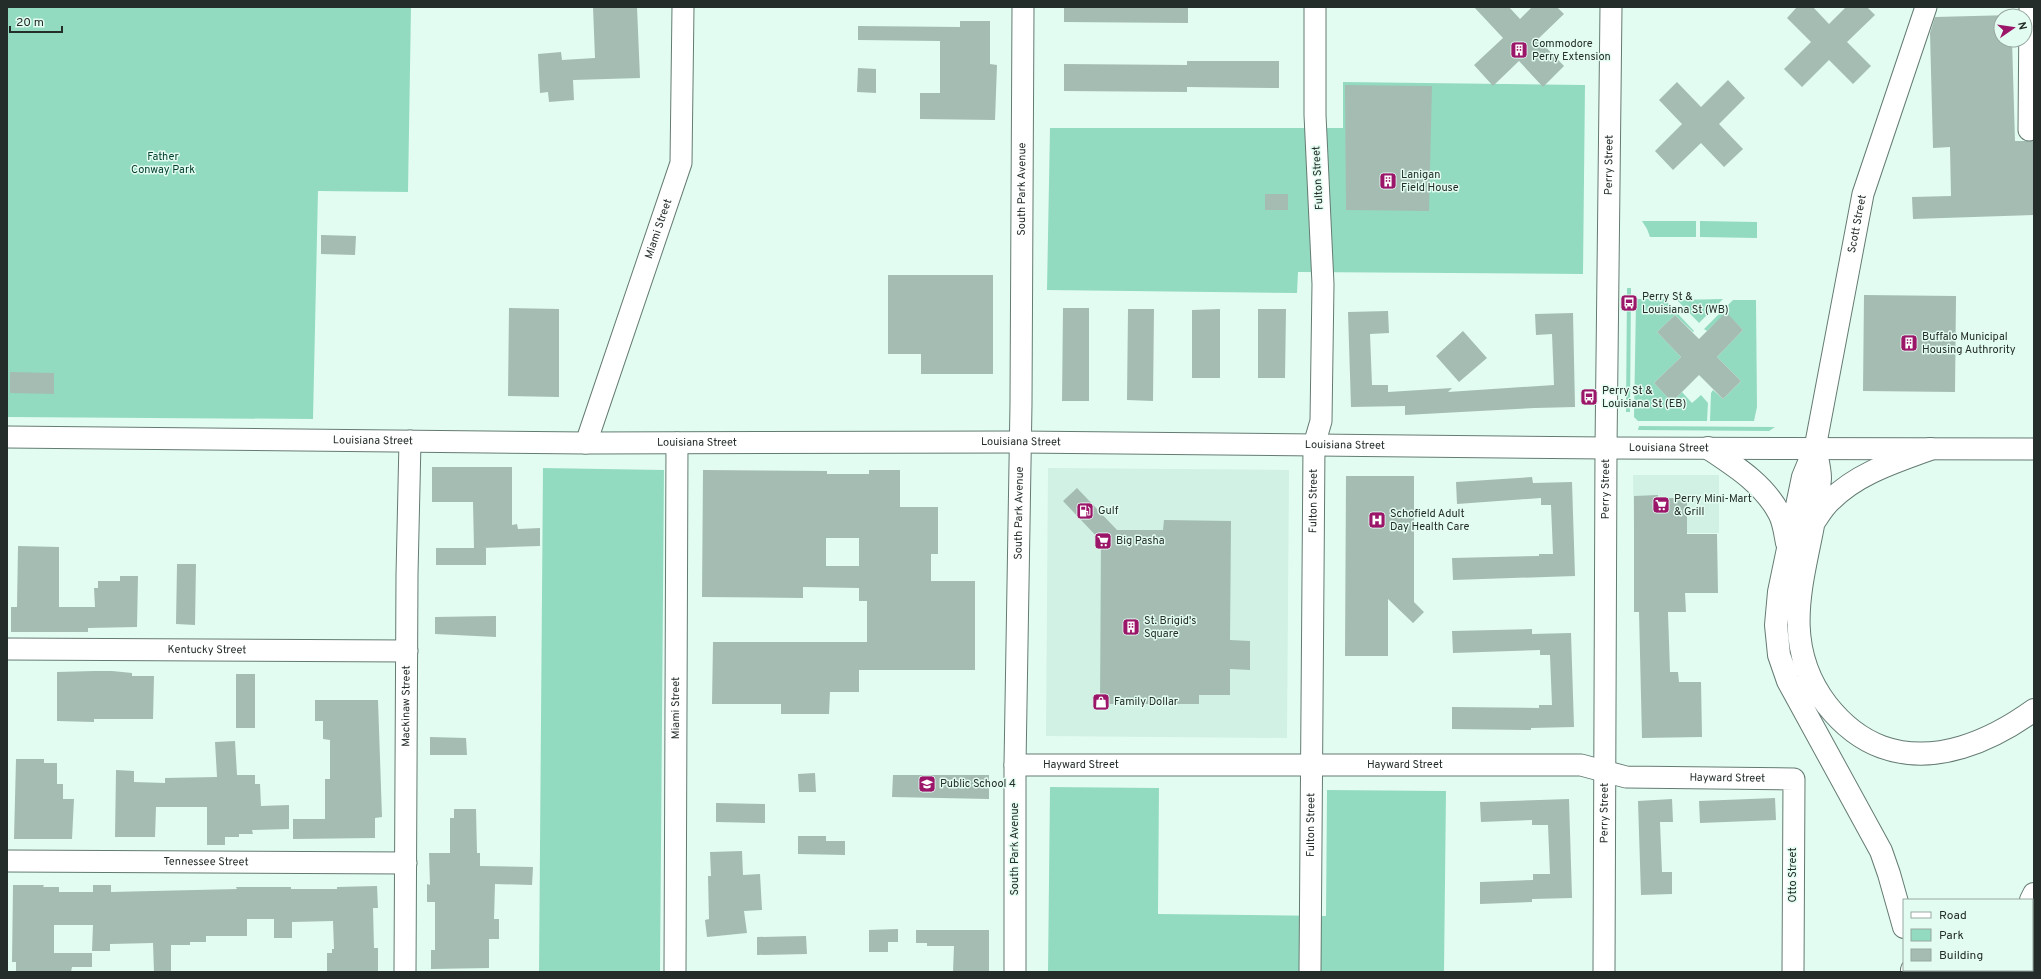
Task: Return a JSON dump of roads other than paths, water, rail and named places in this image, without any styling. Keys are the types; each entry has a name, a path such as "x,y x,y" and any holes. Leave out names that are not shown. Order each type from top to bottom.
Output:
{"highway":[{"path":"1708,448 1739,468 1762,488 1771,499 1780,514 1788,548"},
{"path":"1815,448 1820,477 1798,606 1798,632 1804,665 1817,692 1833,713 1849,728 1870,742 1897,752 1927,754 1955,749 1980,741 2012,726 2034,710"},
{"path":"1815,448 1803,477 1779,592 1776,625 1779,655 1788,681 1881,851 1903,924"},
{"path":"1813,523 1830,501 1848,485 1872,471 1930,449"}],"street":[{"name":"Miami Street","path":"586,442 681,163 683,7"},
{"name":"South Park Avenue","path":"1015,972 1015,765 1020,442 1023,7"},
{"name":"Fulton Street","path":"1310,972 1314,445 1321,421 1323,284 1315,115 1315,7"},
{"name":"Perry Street","path":"1604,972 1606,448 1611,7"},
{"name":"Scott Street","path":"1815,448 1863,194 1926,7"},
{"path":"2029,130 2030,7"},
{"name":"Louisiana Street","path":"7,437 677,443 1020,442 1606,448 2034,449"},
{"name":"Mackinaw Street","path":"405,972 410,441"},
{"name":"Miami Street","path":"675,972 677,443"},
{"name":"Kentucky Street","path":"7,649 407,651"},
{"name":"Hayward Street","path":"1015,765 1581,765 1626,777 1794,779"},
{"name":"Otto Street","path":"1792,972 1794,779"},
{"name":"Tennessee Street","path":"7,861 406,863"}],"place":[{"name":"Commodore Perry Extension","path":"1519,50"},
{"name":"Lanigan Field House","path":"1388,181"},
{"name":"Perry St & Louisiana St (WB)","path":"1629,303"},
{"name":"Buffalo Municipal Housing Authrority","path":"1909,343"},
{"name":"Perry St & Louisiana St (EB)","path":"1589,397"},
{"name":"Perry Mini-Mart & Grill","path":"1661,505"},
{"name":"Gulf","path":"1085,511"},
{"name":"Schofield Adult Day Health Care","path":"1377,520"},
{"name":"Big Pasha","path":"1103,541"},
{"name":"St. Brigid's Square","path":"1131,627"},
{"name":"Family Dollar","path":"1101,702"},
{"name":"Public School 4","path":"927,784"}],"park label":[{"name":"Father Conway Park","path":"163,163"}]}
